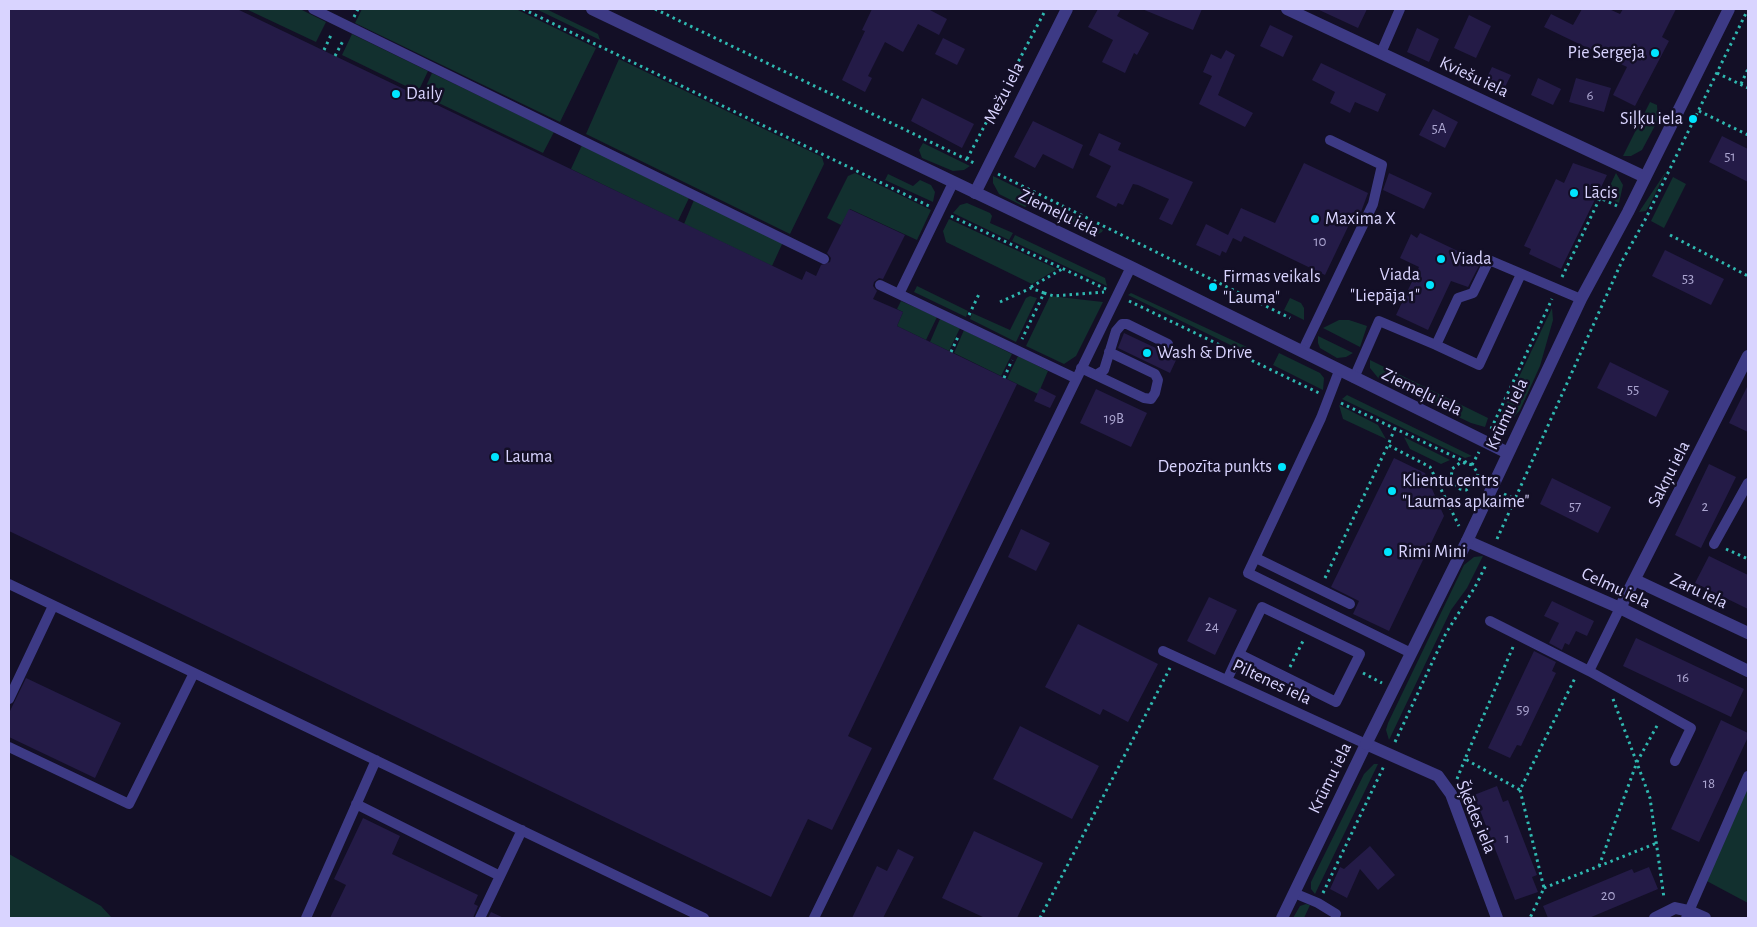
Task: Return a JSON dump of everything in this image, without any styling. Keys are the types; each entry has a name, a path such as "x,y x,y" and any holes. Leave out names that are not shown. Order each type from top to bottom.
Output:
{"street":[{"name":"Ziemeļu iela","path":"592,9 1131,267 1339,371 1508,452"},
{"name":"Mežu iela","path":"975,193 1067,9"},
{"name":"Kviešu iela","path":"1287,9 1646,177"},
{"name":"Krūmu iela","path":"1282,918 1467,541 1581,299 1646,177 1729,9"},
{"name":"Sakņu iela","path":"1620,608 1748,356"},
{"name":"Celmu iela","path":"1467,541 1620,608 1748,671"},
{"name":"Zaru iela","path":"1635,580 1748,633"},
{"name":"Šķēdes iela","path":"1366,744 1438,776 1451,794 1497,918"},
{"path":"1661,916 1675,908 1687,915 1705,918"}],"lane":[{"path":"313,9 824,259"},
{"path":"1381,53 1400,9"},
{"path":"1302,352 1373,204 1382,165 1330,140"},
{"path":"899,294 953,183"},
{"path":"1436,345 1458,298 1473,293 1489,260 1581,299"},
{"path":"814,918 1075,378 1131,267"},
{"path":"1354,378 1379,321 1479,365 1521,274"},
{"path":"880,285 1075,378"},
{"path":"1096,375 1104,370 1116,331 1122,324 1127,324 1168,344"},
{"path":"1081,368 1144,398 1151,399 1158,380 1155,374 1109,352"},
{"path":"1339,371 1329,398 1248,573 1411,654"},
{"path":"1714,544 1748,483"},
{"path":"1256,558 1350,604"},
{"path":"9,584 704,918"},
{"path":"9,698 53,606"},
{"path":"1227,680 1239,654 1262,607 1360,654 1336,702 1239,654"},
{"path":"1585,669 1620,608"},
{"path":"1490,621 1585,669 1691,728 1675,761"},
{"name":"Piltenes iela","path":"1163,651 1366,744"},
{"path":"9,747 129,804 194,673"},
{"path":"306,918 376,760"},
{"path":"1687,915 1748,776"},
{"path":"356,804 500,876"},
{"path":"480,918 522,830"},
{"path":"1294,893 1318,903 1336,914"}],"path":[{"path":"523,9 1112,292 1054,296 1031,288"},
{"path":"967,159 1046,9"},
{"path":"1318,903 1446,633 1475,587 1622,261 1645,220 1748,9"},
{"path":"1741,84 1748,69"},
{"path":"1718,73 1748,88"},
{"path":"1699,111 1748,135"},
{"path":"1472,465 1485,442 1600,198 1645,220"},
{"path":"1670,235 1748,276"},
{"path":"1000,302 1031,288 1063,269"},
{"path":"1004,378 1044,294"},
{"path":"1118,295 1476,468 1478,478 1472,487 1460,489 1451,481"},
{"path":"1323,582 1395,428"},
{"path":"1388,445 1430,467 1467,541"},
{"path":"1451,481 1452,470 1456,465 1461,462 1472,465"},
{"path":"1440,487 1451,481"},
{"path":"1714,544 1748,558"},
{"path":"1285,676 1309,630"},
{"path":"1518,635 1465,759 1520,790"},
{"path":"1040,918 1177,657"},
{"path":"1353,668 1385,684"},
{"path":"1530,918 1544,888 1520,790 1585,669"},
{"path":"1606,681 1650,798 1657,843 1661,916"},
{"path":"1599,866 1637,762 1664,713"},
{"path":"1544,888 1657,843"}],"green space":[{"path":"246,9 300,9 326,22 316,42"},
{"path":"362,9 516,9 596,48 560,122 355,23"},
{"path":"536,9 546,9 598,34 600,40"},
{"path":"352,34 428,71 418,92 342,55"},
{"path":"619,59 822,157 824,164 790,234 586,134"},
{"path":"432,73 554,132 543,153 422,95"},
{"path":"1650,102 1657,105 1658,120 1642,150 1631,156 1623,156"},
{"path":"923,143 970,166 964,170 953,171 922,158 919,150"},
{"path":"582,145 689,198 678,221 571,169"},
{"path":"1667,170 1646,211 1639,212"},
{"path":"855,173 931,210 917,240 850,209 841,225 827,218 848,176"},
{"path":"1616,173 1623,185 1619,203 1605,196"},
{"path":"888,174 913,186 920,180 931,185 935,192 933,202 885,180"},
{"path":"993,176 1036,197 1031,204 1025,207 999,194 993,183"},
{"path":"1673,177 1686,184 1664,228 1651,221"},
{"path":"694,200 783,242 772,266 684,224"},
{"path":"1042,200 1103,230 1102,232 1098,234 1042,207"},
{"path":"967,203 990,213 992,216 990,223 1013,233 1009,240 953,213 960,205"},
{"path":"949,219 1057,269 1032,284 946,242 943,231"},
{"path":"1015,235 1105,278 1107,286 1012,241"},
{"path":"917,286 968,311 966,317 914,292"},
{"path":"1131,293 1247,347 1249,354 1128,295"},
{"path":"1030,296 1037,298 1016,342 970,319 972,313 1010,330 1026,298"},
{"path":"1050,296 1103,302 1076,356 1064,364 1026,346"},
{"path":"1290,298 1301,303 1304,308 1304,320 1284,310"},
{"path":"901,301 937,317 926,340 897,326 903,312 897,309"},
{"path":"1552,308 1553,320 1540,366 1520,410 1514,417 1495,427"},
{"path":"940,319 960,328 949,351 930,342"},
{"path":"1339,320 1349,320 1367,326 1360,347 1323,328"},
{"path":"964,330 1012,354 1001,376 954,353"},
{"path":"1318,336 1353,353 1346,357 1337,358 1320,348"},
{"path":"1279,353 1320,373 1324,378 1323,390 1273,365"},
{"path":"1018,356 1048,371 1038,394 1007,379"},
{"path":"1370,360 1488,418 1485,427 1471,423 1379,379 1370,368"},
{"path":"1347,395 1472,456 1465,458 1342,399"},
{"path":"1339,405 1378,425 1386,439 1343,419"},
{"path":"1404,437 1450,460 1441,464 1410,449"},
{"path":"1483,556 1467,588 1451,610 1389,740 1386,730 1388,723 1464,565 1474,557"},
{"path":"1374,764 1378,764 1315,894 1311,889 1311,882 1364,774"},
{"path":"1748,776 1748,903 1703,879"},
{"path":"9,854 101,906 112,918 9,918"},
{"path":"1310,905 1304,918 1293,918 1300,906"}],"building":[{"name":"Lauma","path":"9,9 237,9 802,280 806,271 816,276 821,265 830,262 831,258 827,253 849,209 905,235 883,279 879,278 874,282 873,286 877,291 873,299 903,312 897,326 1017,384 848,736 872,748 832,830 808,819 771,897 9,531"},
{"path":"872,9 928,9 947,19 939,35 918,24 903,52 885,42 868,76 872,78 865,92 842,80 865,31 862,30"},
{"path":"1098,9 1121,9 1117,16 1149,33 1137,55 1134,53 1125,73 1102,62 1113,40 1088,27"},
{"path":"1142,9 1202,9 1193,30"},
{"path":"1317,9 1367,9 1358,28"},
{"path":"1582,9 1609,9 1620,14 1623,9 1676,9 1662,37 1669,41 1635,106 1613,95 1627,67 1544,27 1551,14 1573,25"},
{"path":"1469,15 1491,26 1476,58 1454,48"},
{"path":"1270,25 1293,36 1283,57 1260,46"},
{"path":"1417,28 1439,39 1429,62 1407,52"},
{"path":"943,38 965,49 957,65 935,54"},
{"path":"1226,50 1235,55 1218,95 1253,113 1245,127 1199,104 1212,76 1203,72 1211,54 1221,59"},
{"path":"1321,63 1386,94 1378,112 1355,102 1350,113 1330,103 1335,92 1312,80"},
{"path":"1492,67 1511,75 1501,95 1483,86"},
{"path":"1538,78 1561,89 1553,105 1531,95"},
{"path":"1576,78 1611,88 1604,112 1569,102"},
{"path":"922,98 974,124 962,148 911,121"},
{"path":"1433,109 1458,122 1445,148 1419,135"},
{"path":"1033,121 1083,145 1073,169 1043,154 1035,168 1014,157"},
{"path":"1099,133 1121,143 1118,150 1193,182 1172,225 1159,219 1169,199 1138,185 1133,184 1123,205 1118,203 1116,207 1096,197 1111,166 1089,155"},
{"path":"1722,136 1748,149 1748,182 1709,162"},
{"name":"Maxima X","path":"1304,163 1368,193 1361,212 1356,210 1325,275 1244,236 1241,242 1233,238 1226,253 1222,251 1220,256 1196,245 1206,224 1228,235 1241,208 1275,223"},
{"path":"1573,163 1607,175 1561,269 1529,254 1531,249 1524,246 1556,179 1564,183"},
{"path":"1389,173 1432,193 1424,209 1383,190"},
{"name":"Viada \"Liepāja 1\"","path":"1420,233 1481,262 1468,287 1451,281 1428,330 1396,315 1419,267 1400,258 1411,234 1417,238"},
{"path":"1665,250 1724,279 1711,305 1652,276"},
{"name":"Wash & Drive","path":"1124,333 1177,358 1170,373 1118,348"},
{"path":"1610,362 1669,391 1656,417 1597,388"},
{"path":"1748,385 1748,432 1729,423"},
{"path":"1040,388 1056,396 1050,408 1034,401"},
{"path":"1096,389 1147,413 1131,447 1080,423"},
{"name":"Rimi Mini","path":"1394,458 1425,473 1444,516 1389,631 1353,614 1359,601 1331,587"},
{"path":"1709,464 1736,477 1701,548 1675,535"},
{"path":"1552,478 1611,507 1598,533 1540,504"},
{"path":"1021,529 1050,543 1036,571 1008,557"},
{"path":"1709,556 1748,575 1748,609 1695,583"},
{"path":"1209,597 1237,610 1215,655 1187,641"},
{"path":"1552,601 1594,621 1587,636 1576,631 1569,645 1565,643 1562,650 1549,643 1559,623 1544,616"},
{"path":"1078,624 1158,664 1128,722 1103,709 1100,715 1045,687"},
{"path":"1636,638 1744,689 1731,717 1623,666"},
{"path":"1534,651 1556,662 1552,671 1556,673 1521,746 1517,745 1510,758 1488,748"},
{"path":"26,678 121,723 95,778 9,737 9,713"},
{"path":"1721,720 1748,733 1748,737 1699,842 1671,829"},
{"path":"1020,726 1099,766 1072,819 993,779"},
{"path":"1497,786 1503,802 1508,800 1537,875 1532,877 1538,892 1515,900 1474,795"},
{"path":"363,818 400,836 392,854 478,895 474,904 478,906 473,918 330,918 346,885 334,879"},
{"path":"974,831 1043,863 1017,918 985,918 942,898"},
{"path":"1370,846 1395,875 1378,890 1360,869 1347,898 1330,889 1340,867 1344,869"},
{"path":"898,849 914,857 883,918 852,918 877,866 887,871"},
{"path":"1649,867 1658,889 1589,918 1548,918 1543,906 1632,869 1634,873"},
{"path":"491,912 504,918 488,918"}],"place":[{"name":"Pie Sergeja","path":"1655,53"},
{"name":"Daily","path":"396,94"},
{"name":"Siļķu iela","path":"1693,119"},
{"name":"Lācis","path":"1574,193"},
{"name":"Maxima X","path":"1315,219"},
{"name":"Viada","path":"1441,259"},
{"name":"Viada \"Liepāja 1\"","path":"1430,285"},
{"name":"Firmas veikals \"Lauma\"","path":"1213,287"},
{"name":"Wash & Drive","path":"1147,353"},
{"name":"Lauma","path":"495,457"},
{"name":"Depozīta punkts","path":"1282,467"},
{"name":"Klientu centrs \"Laumas apkaime\"","path":"1392,491"},
{"name":"Rimi Mini","path":"1388,552"}]}
